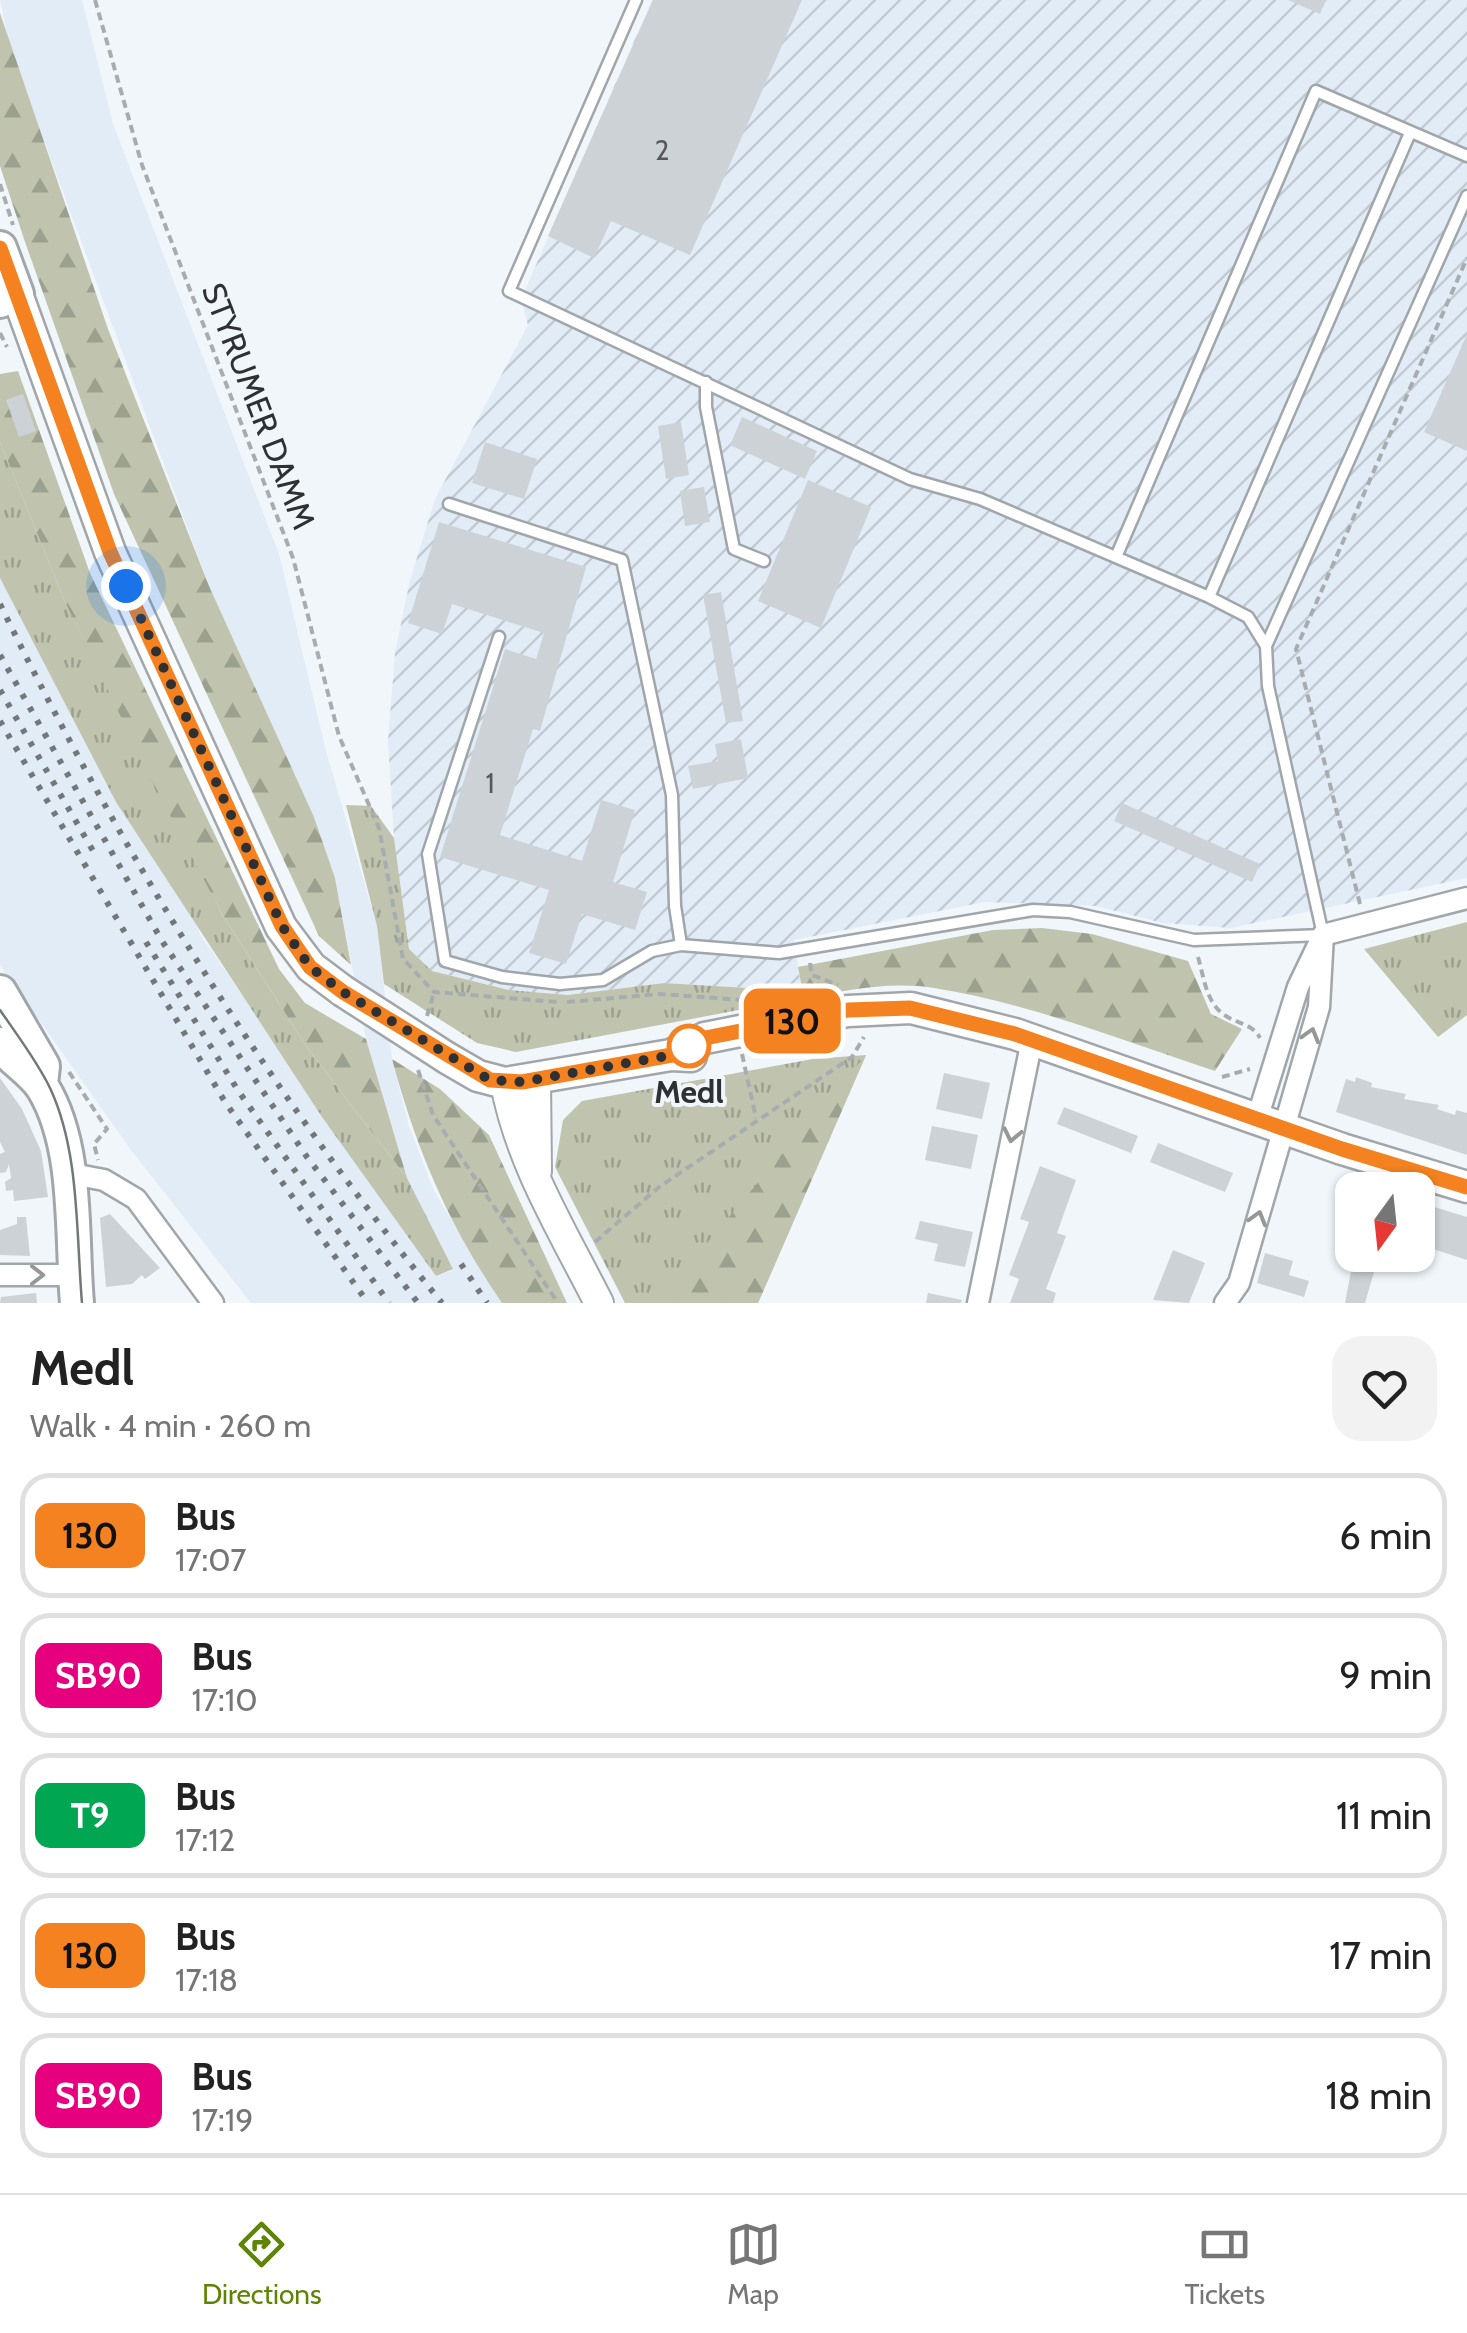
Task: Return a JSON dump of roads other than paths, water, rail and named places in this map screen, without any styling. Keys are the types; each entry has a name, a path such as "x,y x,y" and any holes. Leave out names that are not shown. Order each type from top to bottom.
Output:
{"main road":[{"path":"7,266 110,552 282,926 310,967 447,1058 478,1076 505,1082 672,1055 710,1058 942,1018"},
{"path":"0,992 52,1075 66,1172 76,1289"},
{"path":"672,1055 705,1038 764,1026 848,1010 910,1008 942,1018 984,1024 1467,1187"},
{"path":"0,1044 52,1075"}],"street":[{"path":"1224,1303 1239,1283 1271,1124 1275,1059 1298,987 1323,935 1467,898"},
{"path":"1271,1124 1319,1007 1323,935"},
{"path":"978,1303 1032,1040"},
{"path":"536,1080 537,1173"},
{"path":"505,1082 522,1153 537,1173 599,1303"},
{"path":"66,1172 104,1180 136,1198 213,1303"},
{"path":"0,1275 76,1289"}],"lane":[{"path":"636,0 509,291 910,479 980,498 1209,597 1248,618 1266,646"},
{"path":"1116,557 1316,91 1467,156"},
{"path":"1209,597 1410,133"},
{"path":"499,637 428,854 445,961 502,977 560,984 603,980 652,951 681,944 779,954 1033,910 1070,912 1194,940 1323,935 1268,686 1266,646 1467,196"},
{"path":"706,382 706,407 734,549 764,561"},
{"path":"449,504 622,560 672,795 675,906 681,944"}],"tram line":[{"path":"0,1010 39,1068 60,1113 72,1166 82,1303"}],"railway":[{"path":"0,604 96,788 201,967 316,1139 442,1303"},
{"path":"0,655 162,941 307,1157 418,1303"},
{"path":"0,690 96,856"},
{"path":"0,721 225,1102 368,1303"},
{"path":"146,942 239,1092 389,1303"},
{"path":"461,1264 487,1303"}],"place":[{"name":"Medl","path":"689,1046"}]}
